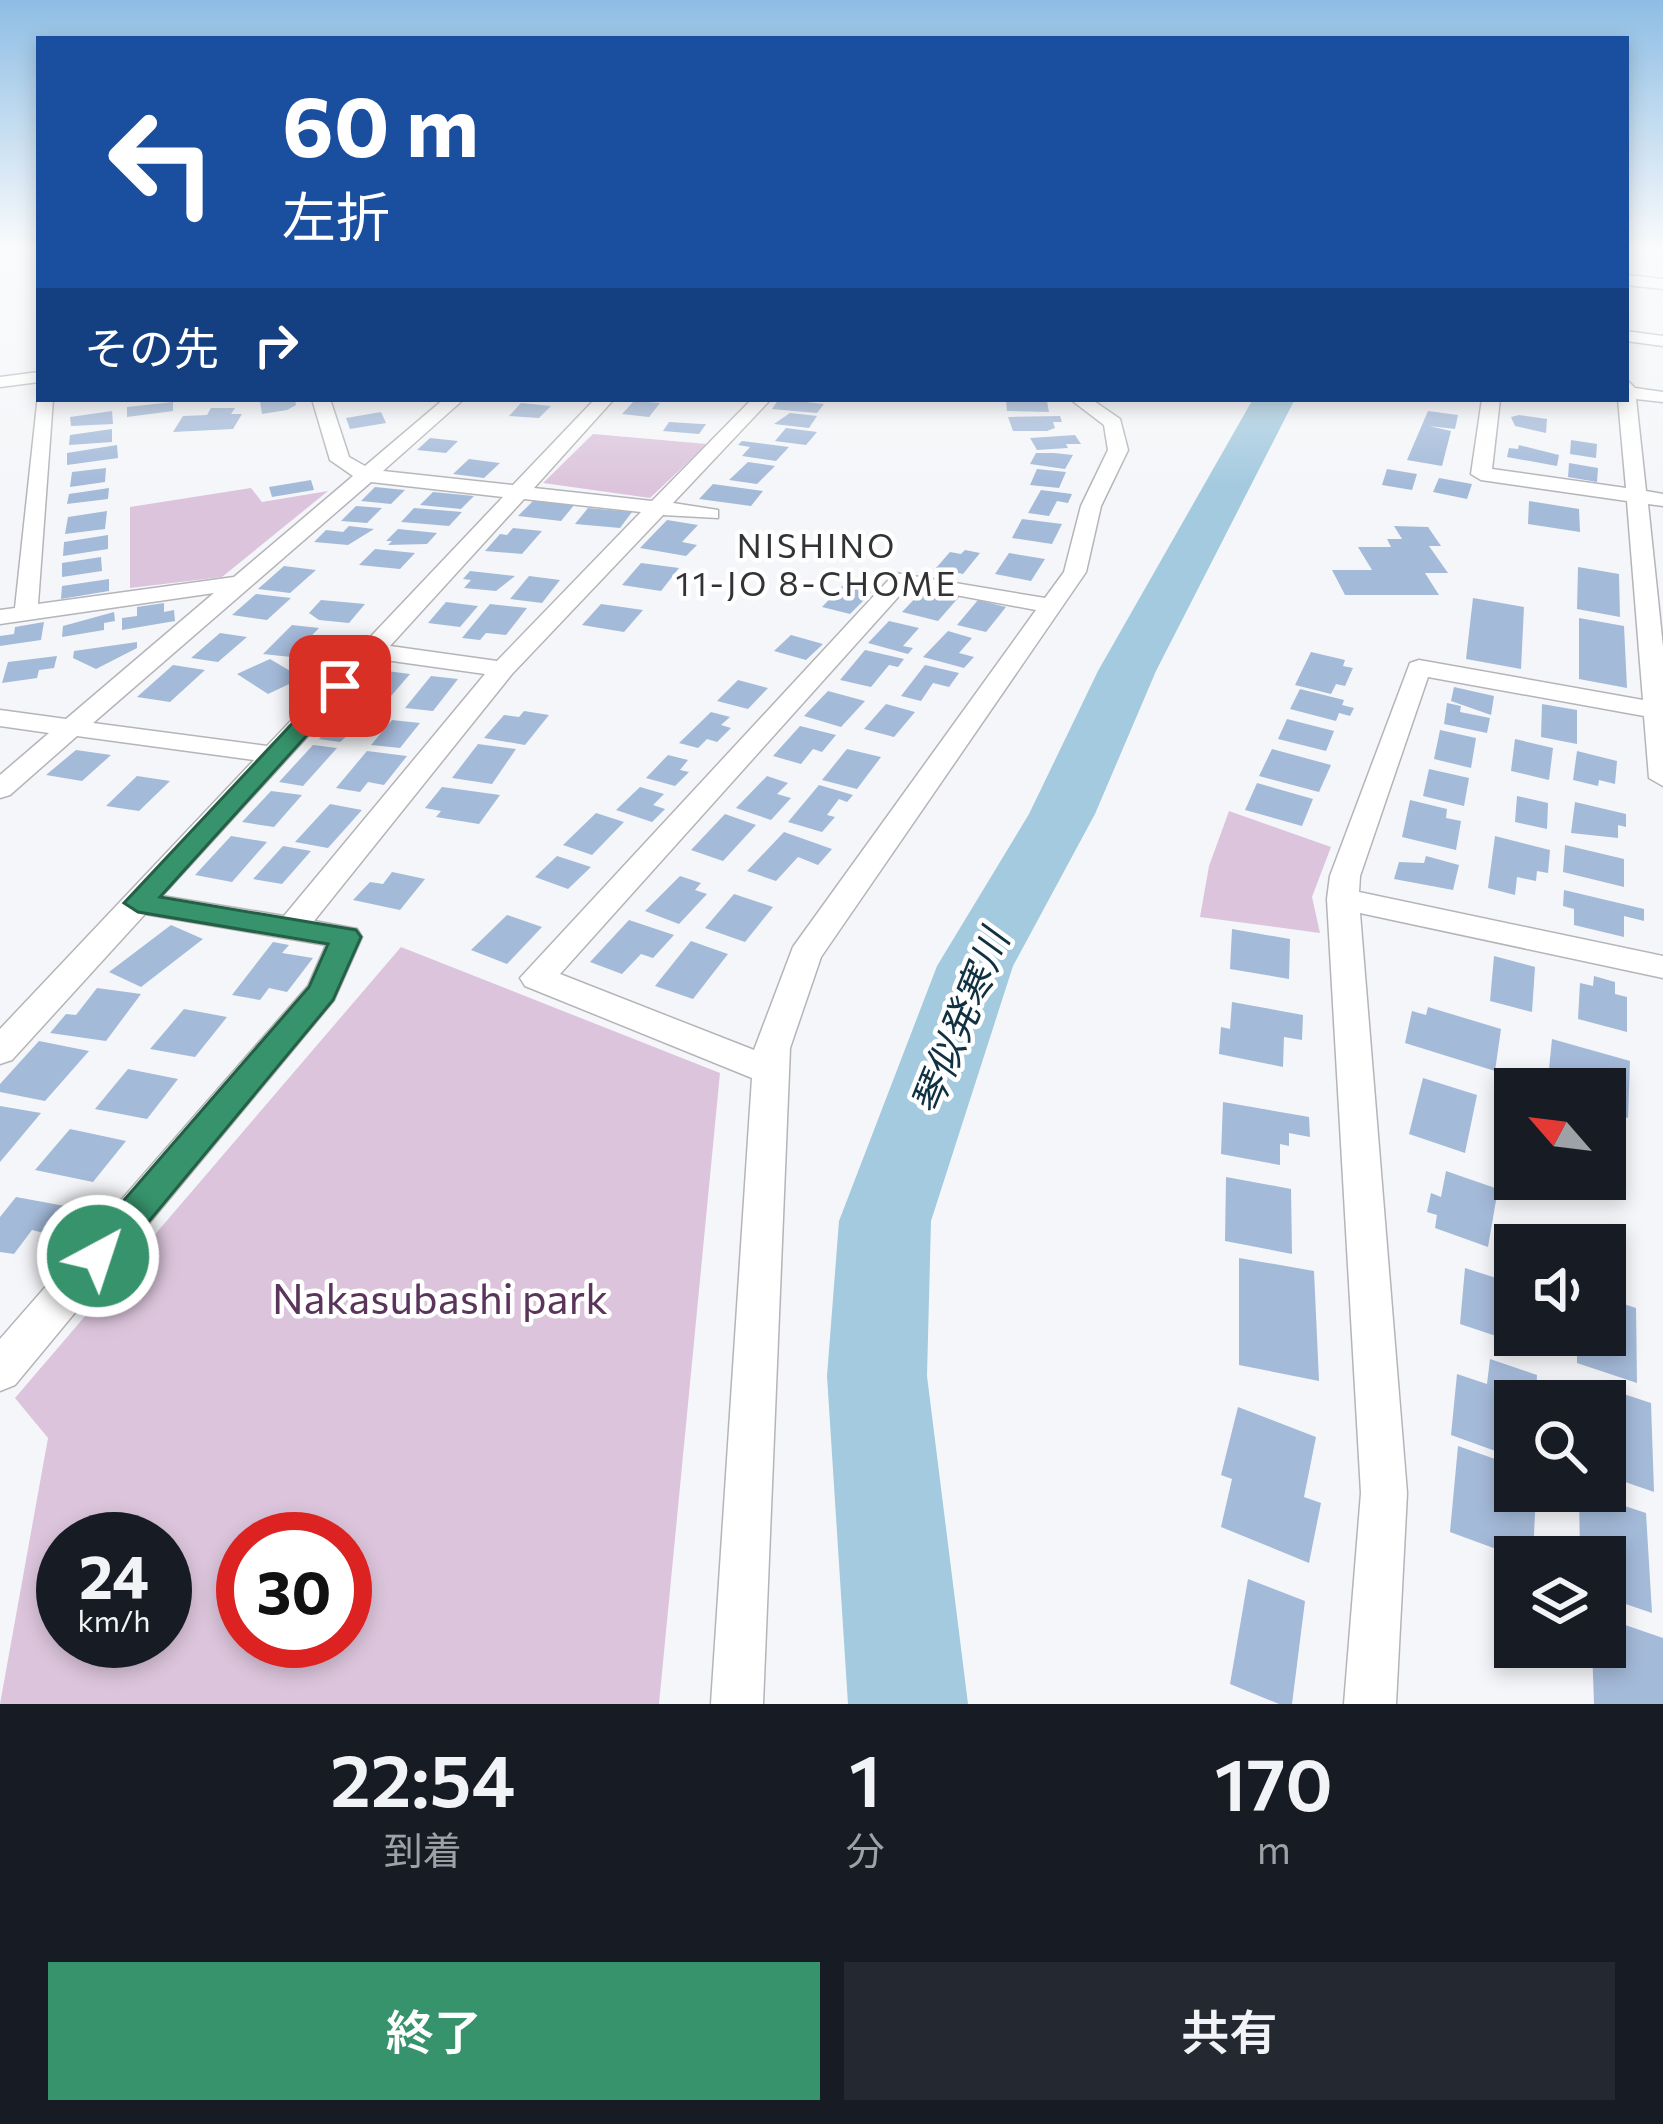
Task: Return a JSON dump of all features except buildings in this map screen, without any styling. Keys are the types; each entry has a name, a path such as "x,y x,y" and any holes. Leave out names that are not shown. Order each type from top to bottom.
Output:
{"street":[{"path":"1629,336 1663,341"},
{"path":"0,382 36,377"},
{"path":"1629,388 1663,397"},
{"path":"26,613 44,402"},
{"path":"322,402 340,460 366,475 711,514"},
{"path":"0,789 451,402"},
{"path":"0,1051 602,402"},
{"path":"294,925 502,669 759,402"},
{"path":"736,1704 772,1048 806,955 1075,572 1091,506 1118,450 1113,423 1083,402"},
{"path":"1491,402 1480,474 1663,500"},
{"path":"1628,402 1634,496 1652,560 1663,778"},
{"path":"770,1071 537,978 903,578 1051,606"},
{"path":"0,617 240,583"},
{"path":"373,651 502,669"},
{"path":"1370,1704 1384,1493 1345,876 1419,668 1659,711"},
{"path":"0,718 275,755"},
{"path":"1343,899 1663,967"},
{"path":"0,1371 322,992 346,937 138,903"}],"green space":[{"path":"593,434 707,444 650,498 543,483"},
{"path":"251,488 262,502 328,491 222,577 130,588 130,507"},
{"path":"1229,811 1331,847 1312,897 1320,933 1200,917 1209,866"},
{"name":"Nakasubashi park","path":"401,947 720,1073 659,1704 0,1704 48,1438 15,1398"}],"waterway":[{"name":"琴似発寒川","path":"908,1704 877,1376 885,1221 975,966 1062,814 1127,671 1272,402"}],"district":[{"name":"NISHINO 11-JO 8-CHOME","path":"817,565"}],"route":[{"path":"98,1256 322,992 346,937 138,903 340,686"}]}
